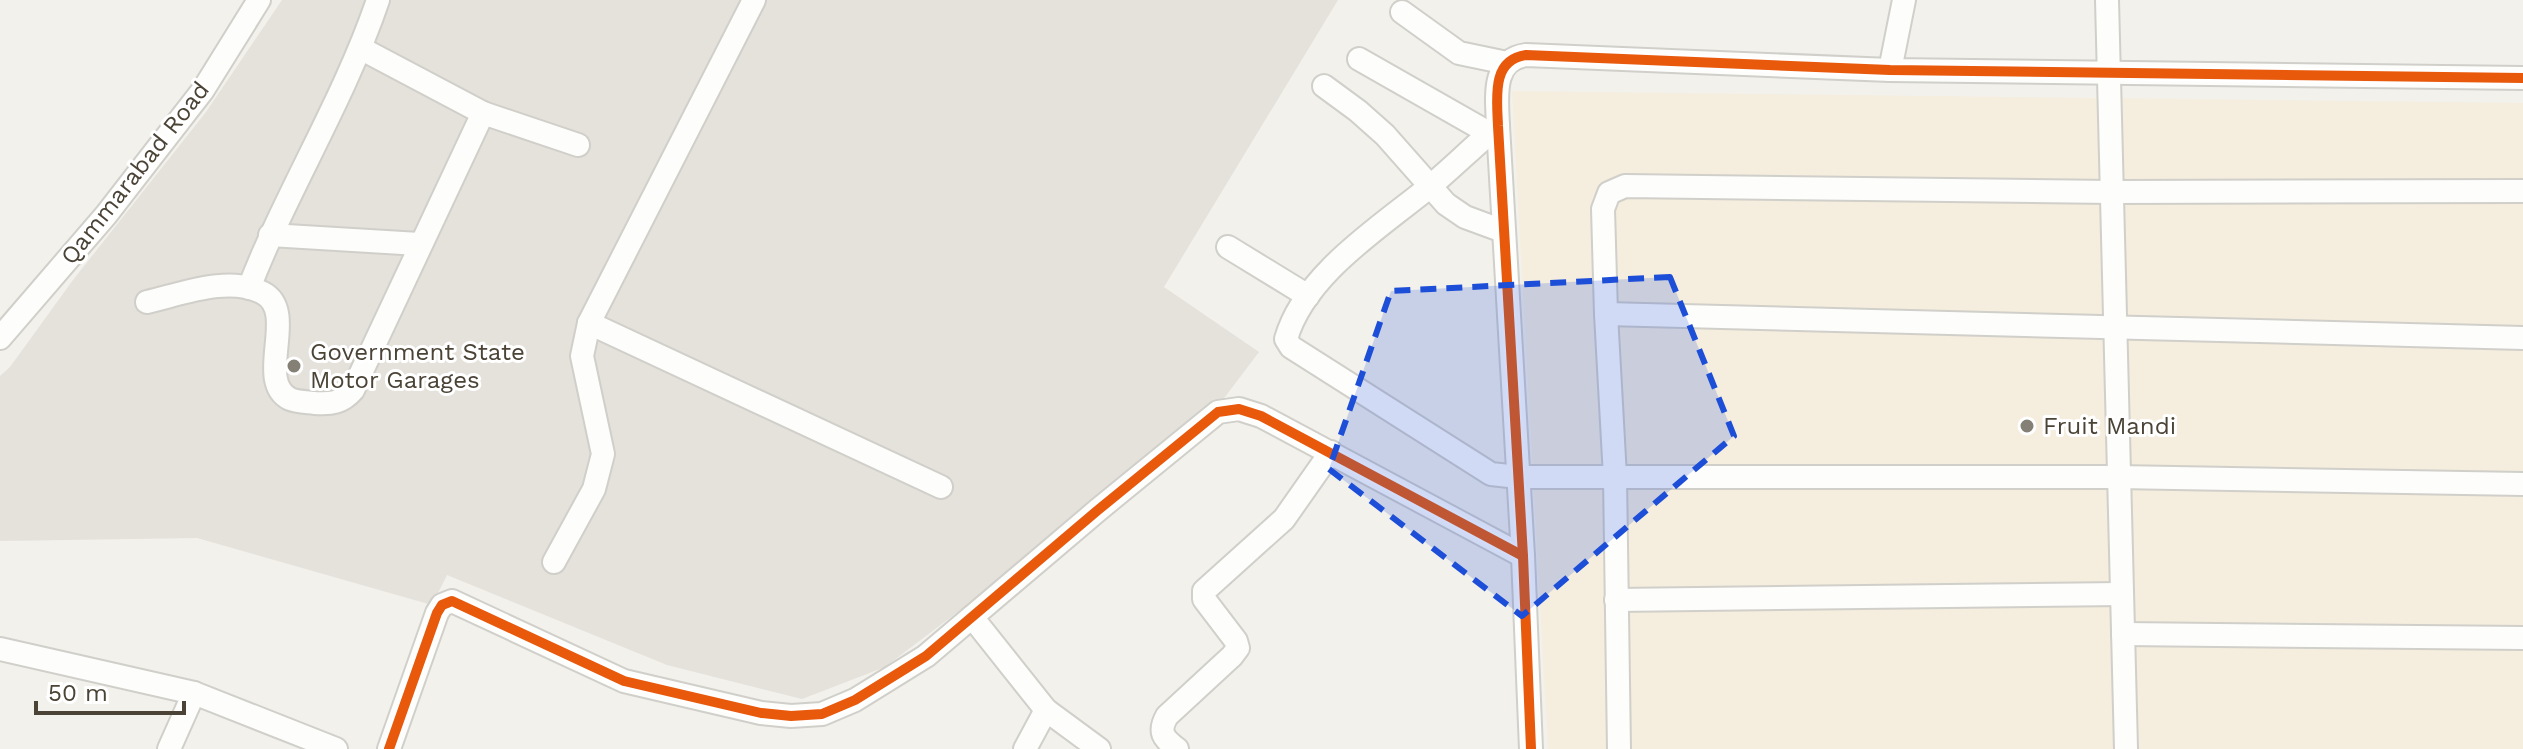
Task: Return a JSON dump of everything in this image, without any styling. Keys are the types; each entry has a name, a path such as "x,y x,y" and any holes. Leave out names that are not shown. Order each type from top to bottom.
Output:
{"street":[{"name":"Qammarabad Road","path":"0,338 106,215 203,90 259,0"},
{"path":"249,288 270,235 362,49 378,0"},
{"path":"554,562 594,489 603,454 582,356 589,323 754,0"},
{"path":"1890,70 1904,0"},
{"path":"2107,0 2126,749"},
{"path":"1402,12 1459,53 1507,63"},
{"path":"362,49 483,113 578,145"},
{"path":"1531,749 1523,556 1503,231 1493,130 1499,74 1516,56 1890,70 2523,78"},
{"path":"1359,59 1493,130"},
{"path":"1324,86 1385,135 1446,204 1465,217 1503,231"},
{"path":"147,302 217,287 249,288 265,293 274,304 278,323 276,380 281,392 292,399 327,404 346,398 353,390 483,113"},
{"path":"1493,130 1429,187 1367,236 1308,296 1286,339 1291,347 1475,467 1491,474 1518,477 2118,477 2523,484"},
{"path":"1619,749 1615,477 1603,209 1609,193 1625,186 2111,192 2523,191"},
{"path":"270,235 419,244"},
{"path":"1228,247 1308,296"},
{"path":"1606,314 2523,338"},
{"path":"589,323 941,487"},
{"path":"389,749 437,613 446,602 452,601 624,681 718,705 791,716 822,714 855,700 926,656 1218,412 1239,409 1261,416 1523,556"},
{"path":"1177,749 1162,734 1161,726 1167,716 1238,648 1204,599 1204,591 1284,519 1331,452"},
{"path":"1616,600 2122,594"},
{"path":"972,617 1046,710 1099,749"},
{"path":"2123,634 2523,638"},
{"path":"0,649 194,693 336,749"},
{"path":"169,749 194,693"},
{"path":"1025,749 1046,710"}],"highlighted area":[{"path":"1670,277 1734,436 1522,616 1329,469 1391,291"}],"shaded area":[{"path":"282,0 1338,0 1164,287 1259,352 1203,426 885,667 802,699 667,665 447,575 432,605 197,538 0,541 0,376 206,112"},
{"name":"Fruit Mandi","path":"1512,91 2523,103 2523,749 1548,749"}],"cycle path":[{"path":"1531,749 1497,104 1501,72 1515,58 1526,55 1890,70 2523,78"},
{"path":"389,749 437,613 442,605 452,601 624,681 761,713 791,716 822,714 855,700 926,656 1218,412 1239,409 1261,416 1523,556"}],"place":[{"name":"Government State Motor Garages","path":"294,366"},
{"name":"Fruit Mandi","path":"2027,426"}]}
